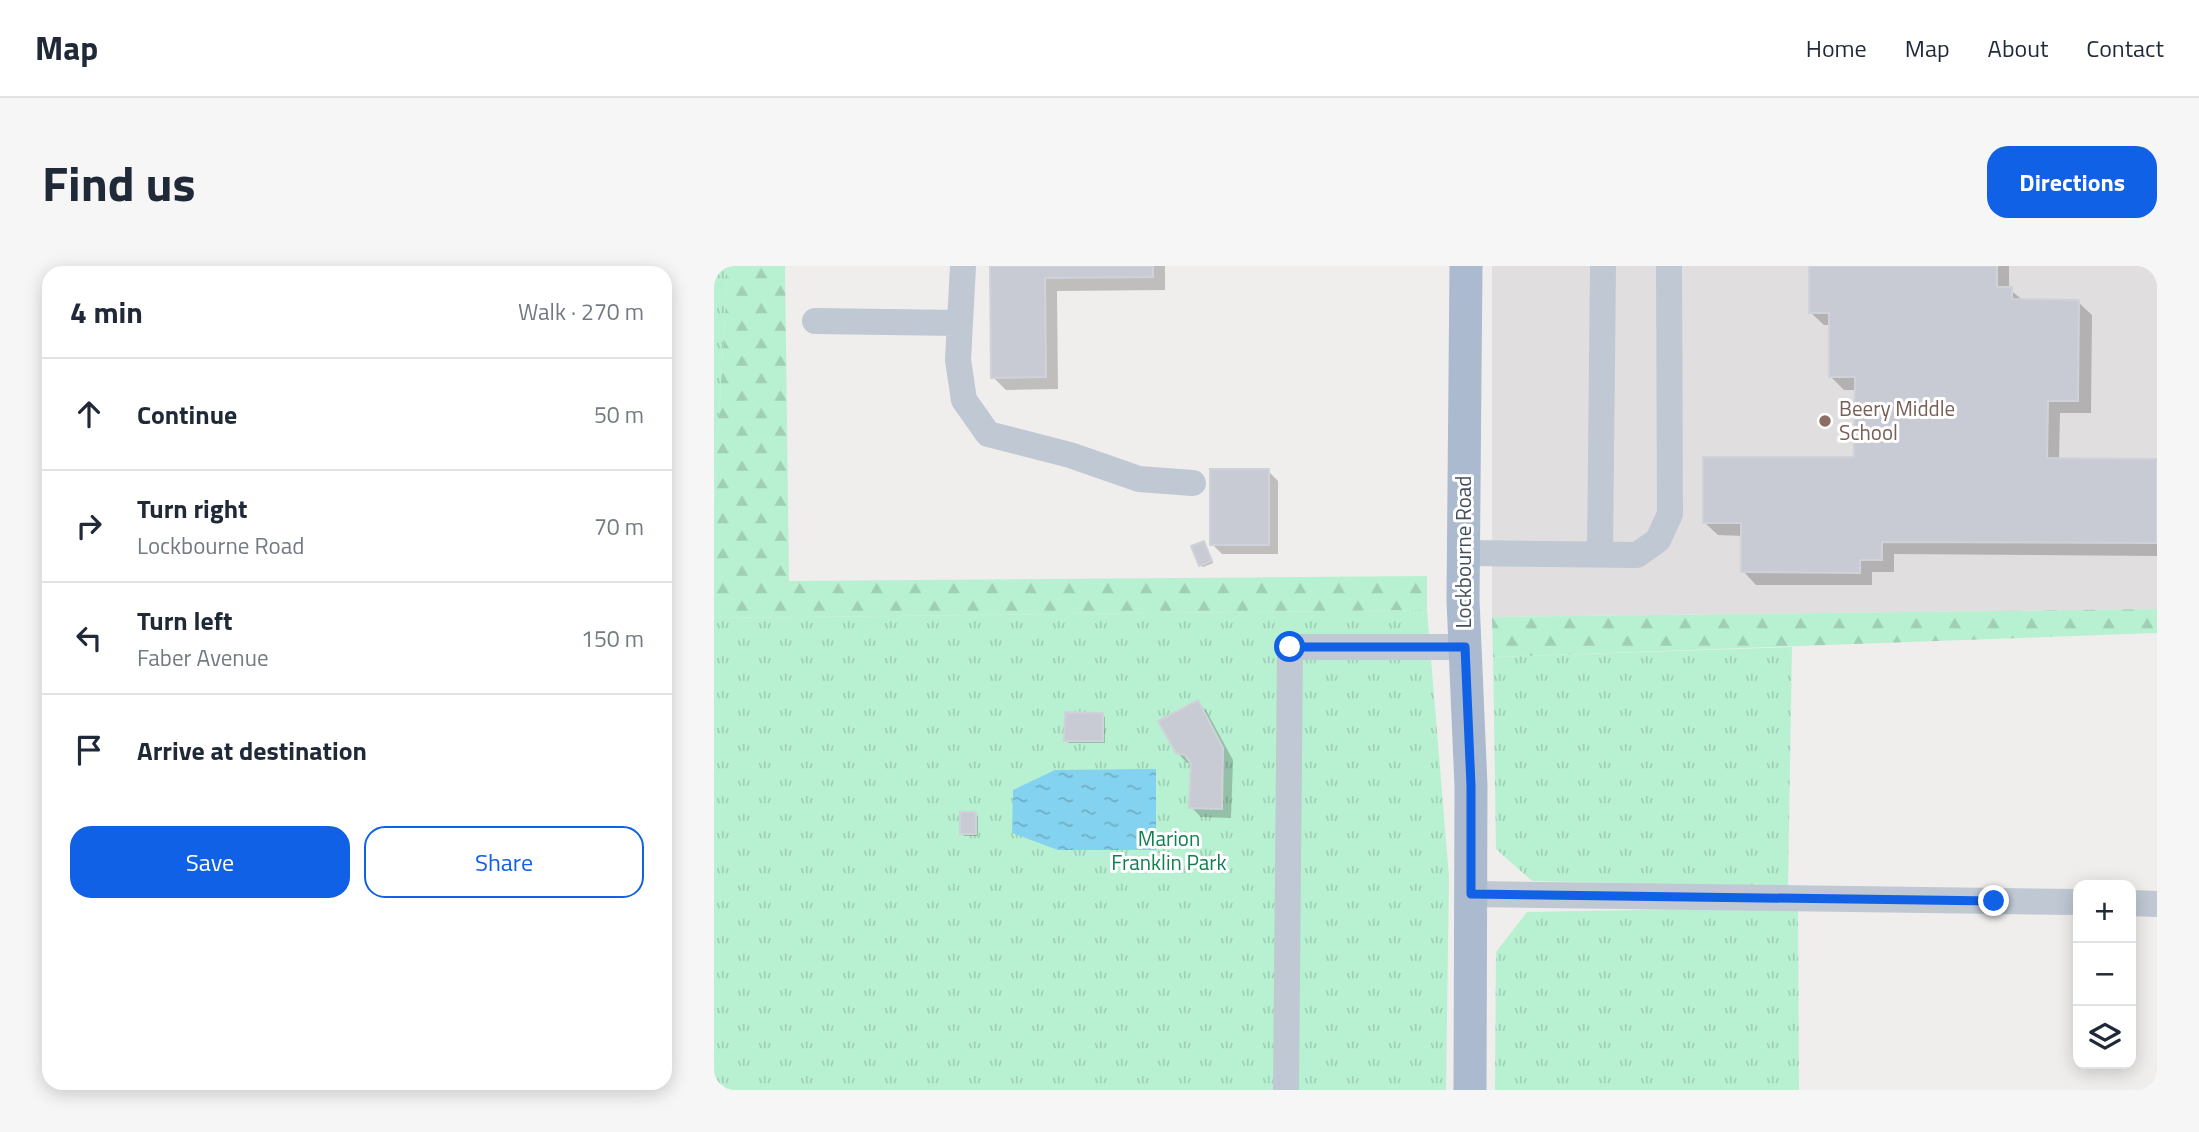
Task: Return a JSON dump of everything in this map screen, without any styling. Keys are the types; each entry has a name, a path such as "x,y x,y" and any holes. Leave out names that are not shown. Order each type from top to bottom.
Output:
{"main road":[{"name":"Lockbourne Road","path":"1466,266 1463,553 1471,786 1470,1090"}],"street":[{"path":"963,266 958,360 964,400 988,434 1070,455 1139,479 1193,483"},
{"path":"1600,554 1603,266"},
{"path":"1463,553 1637,555 1658,540 1671,514 1669,266"},
{"path":"815,321 959,323"},
{"path":"1286,1090 1290,647 1465,647"},
{"path":"1471,894 2073,902"},
{"path":"2136,903 2157,904"}],"shaded area":[{"name":"Beery Middle School","path":"1492,266 2157,266 2157,609 1492,617"}],"green space":[{"path":"714,266 728,266 714,500"},
{"path":"728,266 785,266 789,581 1427,576 1427,610 714,618 714,500"},
{"path":"2157,609 2157,633 1493,657 1492,617"},
{"name":"Marion Franklin Park","path":"1427,610 1449,877 1446,1090 714,1090 714,618"},
{"path":"1792,647 1788,887 1532,881 1496,849 1493,657"},
{"path":"1798,907 1799,1090 1495,1090 1496,952 1527,912"},
{"path":"1168,1084 1168,1090 1129,1090 1129,1085"}],"water":[{"path":"1156,769 1156,850 1058,850 1012,833 1013,790 1055,770"}],"building":[{"path":"990,266 1153,266 1153,277 1045,278 1046,377 991,378"},
{"path":"1809,266 1997,266 1997,287 2012,287 2012,299 2079,300 2078,401 2048,401 2047,458 2157,459 2157,543 1882,542 1882,560 1860,560 1860,573 1741,572 1741,523 1703,523 1703,457 1854,457 1855,377 1829,377 1829,313 1809,313"},
{"path":"1210,469 1269,469 1269,545 1210,545"},
{"path":"1204,541 1212,561 1199,566 1191,546"},
{"path":"1198,700 1223,748 1222,809 1189,808 1191,764 1185,755 1176,753 1158,721"},
{"path":"1065,712 1103,713 1103,741 1064,741"},
{"path":"960,812 976,812 976,834 960,834"}],"place":[{"name":"Beery Middle School","path":"1825,421"}],"route":[{"path":"1290,647 1465,647 1471,786 1471,894 1994,901"}]}
